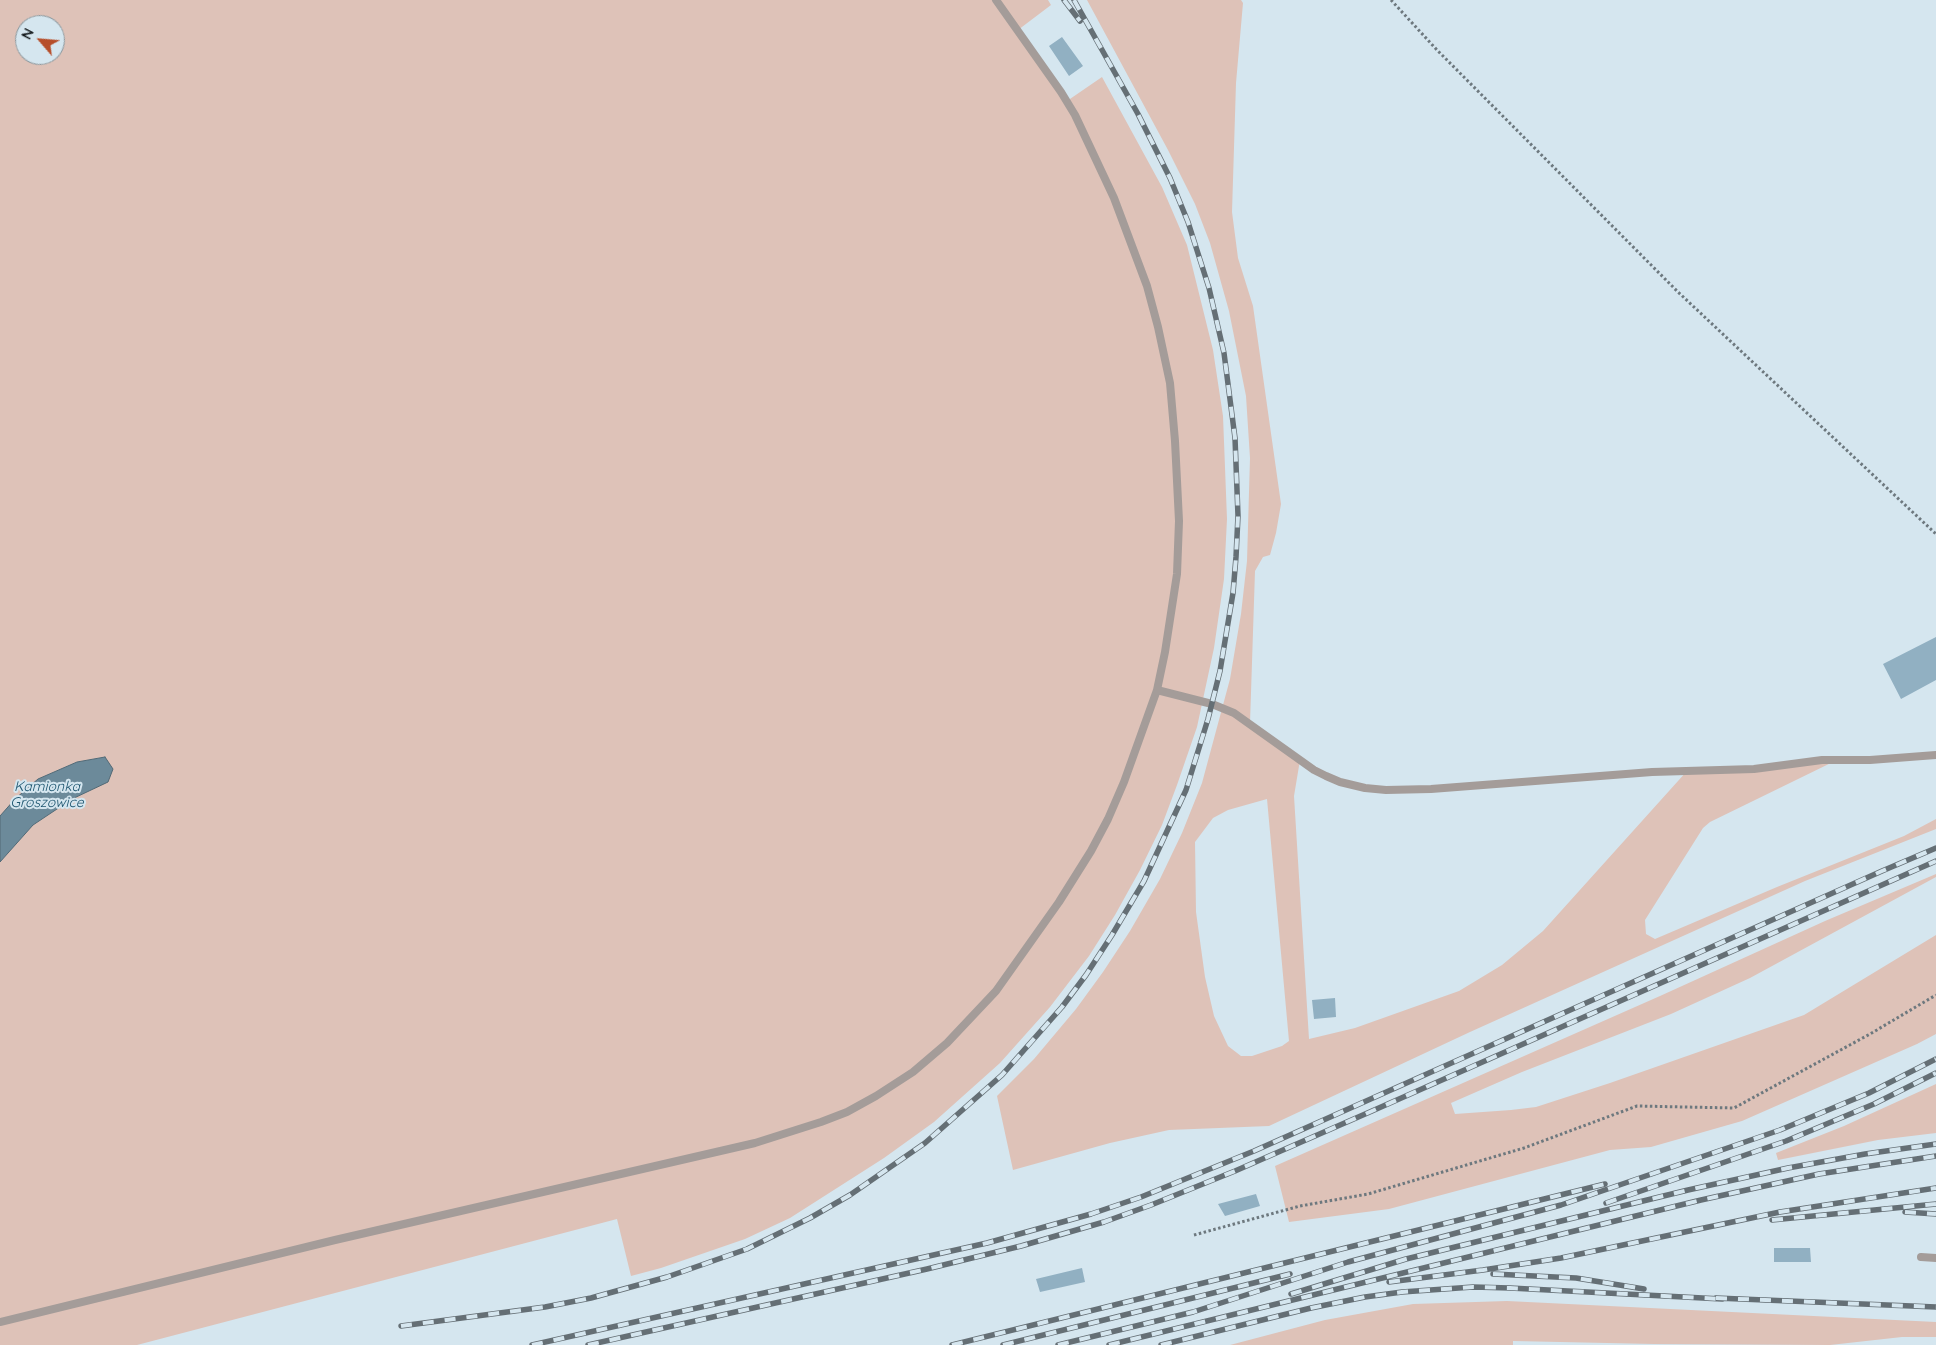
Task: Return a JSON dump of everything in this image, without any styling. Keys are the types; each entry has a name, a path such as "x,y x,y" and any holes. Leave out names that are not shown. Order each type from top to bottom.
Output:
{"lane":[{"path":"0,1322 335,1240 755,1143 821,1122 847,1112 913,1072 972,1019 996,991 1060,902 1091,851 1108,819 1124,782 1157,690 1177,574 1179,521 1170,383 1147,286 1127,231 1086,135 1061,92 996,0"},
{"path":"1157,690 1222,706 1314,770 1333,779 1364,788 1386,790 1432,789 1652,772 1754,769 1822,760 1870,760 1936,755"},
{"path":"1921,1258 1936,1258"}],"path":[{"path":"1391,0 1443,57 1678,292 1936,534"},
{"path":"1194,1235 1300,1206 1368,1194 1524,1148 1637,1106 1734,1108 1870,1034 1936,995"}],"shaded area":[{"path":"0,0 1048,0 1051,5 1018,30 1067,101 1102,77 1162,187 1187,245 1213,350 1223,416 1227,519 1224,579 1214,648 1197,727 1162,825 1140,870 1089,956 1050,1007 1000,1063 934,1122 884,1158 790,1218 745,1239 661,1268 631,1276 617,1219 137,1345 0,1345 0,862 33,825 72,799 93,789 105,757 77,762 38,779 0,816"},
{"path":"1087,0 1241,0 1243,3 1236,83 1232,212 1238,258 1253,306 1281,504 1270,555 1263,557 1255,571 1250,723 1300,760 1294,796 1309,1039 1355,1028 1459,991 1502,965 1543,931 1687,771 1837,760 1710,822 1703,828 1645,920 1646,934 1655,939 1904,836 1936,819 1936,829 1805,881 1470,1032 1269,1126 1169,1130 1110,1143 1013,1170 997,1096 1034,1059 1076,1009 1130,931 1160,879 1182,833 1202,783 1230,679 1241,614 1247,561 1250,458 1246,396 1229,311 1210,243 1195,204","holes":["1267,799 1289,1041 1282,1046 1252,1056 1241,1056 1228,1046 1214,1016 1205,977 1196,912 1195,842 1213,818 1228,810"]},
{"path":"1936,874 1936,877 1750,978 1671,1014 1522,1072 1451,1103 1455,1114 1536,1107 1610,1083 1804,1015 1936,935 1936,1034 1742,1121 1651,1147 1610,1150 1389,1209 1289,1222 1275,1166 1825,921"},
{"path":"1936,1084 1936,1133 1878,1140 1778,1160 1776,1153 1844,1126"},
{"path":"1507,1301 1936,1322 1936,1337 1902,1337 1830,1345 1513,1341 1513,1345 1230,1345 1325,1320 1413,1304"}],"water":[{"name":"Kamionka Groszowice","path":"105,757 113,769 108,782 72,799 33,825 0,862 0,816 15,799 38,779 77,762"}],"building":[{"path":"1062,37 1083,66 1069,76 1049,46"},
{"path":"1936,637 1936,680 1901,699 1883,664"},
{"path":"1335,998 1336,1017 1314,1019 1312,1000"},
{"path":"1256,1194 1260,1206 1225,1216 1218,1204"},
{"path":"1774,1248 1810,1248 1811,1262 1774,1262"},
{"path":"1082,1268 1085,1282 1040,1292 1036,1279"}],"railway":[{"path":"1064,0 1080,21"},
{"path":"401,1326 545,1307 591,1298 667,1277 747,1249 810,1218 850,1195 925,1143 1002,1075 1062,1007 1086,975 1144,881 1186,790 1208,719 1220,671 1233,593 1236,557 1238,516 1235,438 1224,353 1209,288 1188,222 1170,178 1138,114 1074,0"},
{"path":"532,1345 987,1243 1091,1214 1141,1197 1254,1151 1936,848"},
{"path":"588,1345 927,1269 1021,1246 1104,1222 1235,1171 1936,861"},
{"path":"1058,1345 1193,1312 1348,1262 1561,1205 1780,1130 1869,1093 1936,1059"},
{"path":"1606,1203 1786,1141 1874,1104 1936,1073"},
{"path":"1291,1294 1406,1259 1688,1190 1788,1168 1936,1144"},
{"path":"1109,1345 1701,1200 1819,1174 1936,1156"},
{"path":"952,1345 1605,1184"},
{"path":"1389,1282 1561,1258 1780,1212 1936,1188"},
{"path":"1772,1220 1936,1204"},
{"path":"1905,1212 1936,1214"},
{"path":"1003,1345 1290,1274"},
{"path":"1493,1274 1576,1278 1644,1289"},
{"path":"1161,1345 1311,1308 1402,1292 1473,1287 1722,1299"},
{"path":"1716,1298 1936,1307"}]}
